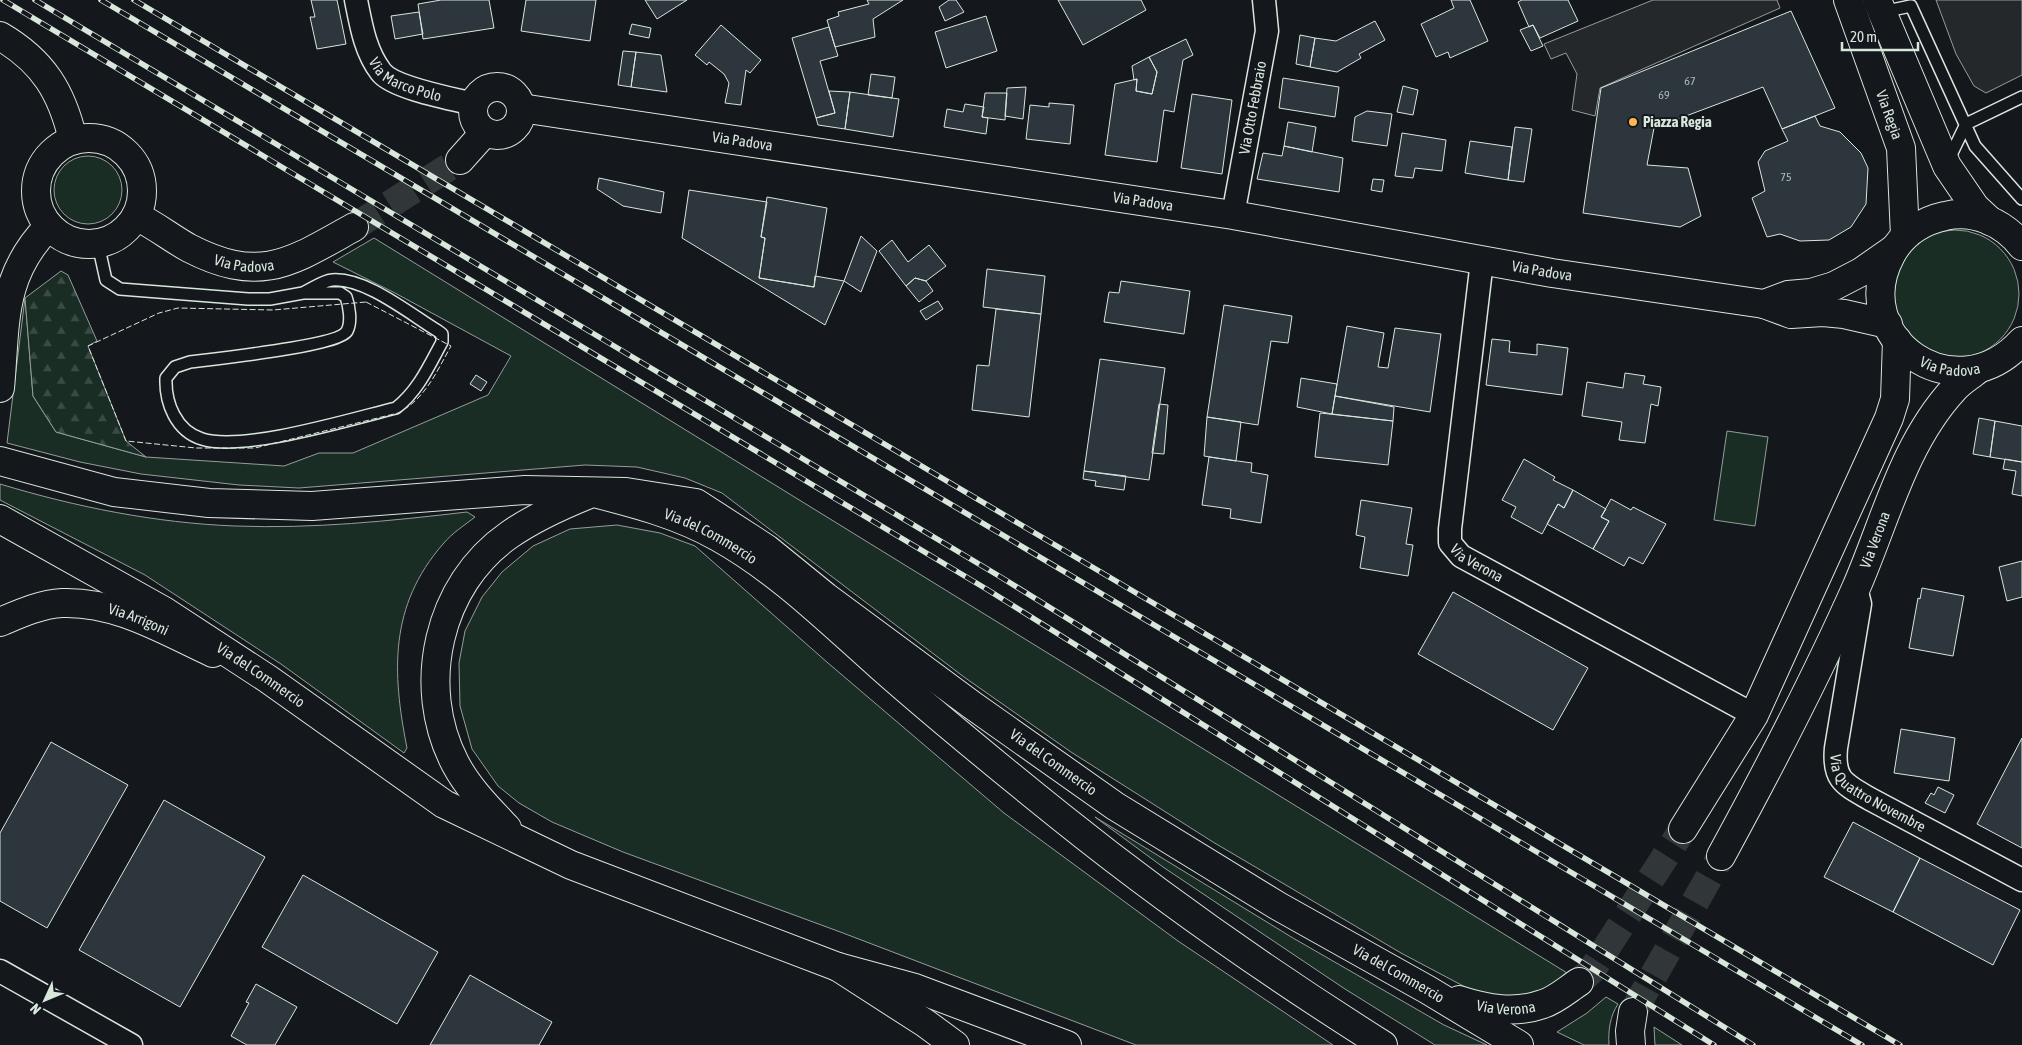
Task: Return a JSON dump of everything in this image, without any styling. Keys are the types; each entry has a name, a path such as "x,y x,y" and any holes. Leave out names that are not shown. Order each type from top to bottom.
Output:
{"main road":[{"name":"Via Regia","path":"1848,0 1901,148 1900,242"},
{"name":"Via Regia","path":"1879,6 1947,166 1975,207 1990,221"},
{"path":"0,36 33,58 42,68 49,78 69,122 73,140"},
{"path":"501,87 512,92 519,101 521,108 518,123 511,131 501,135 486,132 474,118 474,104 480,94 489,88 501,87"},
{"name":"Via Padova","path":"521,108 1233,215 1482,261 1764,304 1791,314 1823,312 1844,314 1892,332 1907,352 1932,367 1962,372 1977,370 2002,359 2022,341"},
{"path":"460,160 486,132"},
{"path":"94,138 111,142 125,152 136,166 141,182 142,200 136,216 120,234 98,244 80,244 63,238 48,227 39,211 35,193 38,174 46,158 60,146 73,140 94,138"},
{"name":"Via Padova","path":"1764,304 1788,295 1811,293 1834,286 1861,272 1923,223 1950,215 1964,214 1990,221 2009,232 2022,246"},
{"name":"Via Padova","path":"136,216 152,223 189,248 232,264 262,268 295,260 354,227"},
{"path":"0,388 11,283 21,261 48,227"},
{"path":"1683,829 1754,715 1889,418 1894,399 1892,332 1883,312 1882,285 1884,272 1900,242"},
{"name":"Via Verona","path":"1721,856 1782,745 1856,588 1913,449 1930,420 1954,388 1977,370"},
{"name":"Via del Commercio","path":"0,461 114,492 209,503 312,506 525,490 594,493 626,492 696,503 767,549 826,597 972,705 1115,806 1278,906 1428,990 1519,1045"},
{"name":"Via del Commercio","path":"516,839 464,779 446,743 435,694 440,636 460,588 472,569 489,552 508,535 530,521 594,493 648,506 698,526 763,566 787,584 926,707 1069,824 1158,892 1248,956 1383,1045"},
{"name":"Via del Commercio","path":"0,520 164,611 268,679 444,804 571,865 838,967 915,988 1067,1045"},
{"name":"Via Arrigoni","path":"0,622 33,609 61,603 90,604 127,613 268,679"},
{"name":"Via del Commercio","path":"838,967 926,1023 955,1045"},
{"name":"Via Verona","path":"1428,990 1470,1004 1500,1010 1520,1009 1544,1004 1580,982"},
{"path":"1632,1045 1630,1031 1633,1012"}],"street":[{"name":"Via Marco Polo","path":"356,0 369,52 382,74 401,84 474,104"},
{"name":"Via Otto Febbraio","path":"1233,215 1267,31 1264,0"},
{"name":"Via Verona","path":"1482,261 1450,529 1450,544 1461,556 1754,715"},
{"name":"Via Quattro Novembre","path":"1856,588 1860,604 1836,748 1835,765 1837,775 1850,787 1870,799 2022,880"},
{"path":"0,971 131,1045"}],"lane":[{"path":"1879,6 1911,6 1980,153 2022,199"},
{"path":"1947,166 1966,124 2022,97"},
{"path":"98,244 106,280 120,289 270,299 303,292 329,280 344,280 374,292 442,334 442,342 409,398 396,408 258,440 232,442 202,440 180,425 174,414 166,388 166,378 175,367 190,362 316,343 342,336 347,330 348,304 346,296 340,293 303,292"}],"green space":[{"path":"95,156 107,162 116,171 122,183 120,203 112,214 95,224 81,224 64,214 56,203 54,183 64,166 75,158"},
{"path":"1955,230 1979,235 2000,249 2014,270 2019,294 2014,318 2000,339 1979,353 1955,358 1931,353 1910,339 1896,318 1891,294 1896,270 1910,249 1931,235"},
{"path":"374,238 1572,976 1540,992 1519,997 1496,997 1469,989 1401,953 1213,842 1071,752 964,677 722,493 685,478 637,467 585,465 299,488 239,485 141,474 80,462 7,443 25,298 33,396 56,432 146,457 284,466 319,453 353,453 488,395 511,356 395,293 333,262"},
{"path":"61,271 68,275 97,341 88,346 126,441 146,457 56,432 33,396 25,298"},
{"path":"1727,431 1768,437 1755,526 1714,520"},
{"path":"0,484 87,507 205,524 264,527 322,525 467,512 475,517 447,540 425,567 412,591 404,616 399,641 398,666 399,693 407,748 404,753 281,664 145,575 0,500"},
{"path":"617,525 660,533 695,546 828,663 1004,813 1178,941 1333,1045 1136,1045 843,933 623,852 552,822 519,803 498,786 472,749 460,706 459,663 465,631 482,597 502,572 533,546 570,529"},
{"path":"1095,817 1293,938 1444,1025 1487,1045 1435,1045 1345,989 1163,867"},
{"path":"1606,997 1618,1004 1610,1024 1609,1045 1584,1045 1557,1032 1587,1013"},
{"path":"1654,1027 1682,1045 1655,1045"}],"shaded area":[{"path":"1653,0 1777,0 1780,8 1600,88 1595,116 1572,110 1577,74 1566,53 1551,59 1544,44"},
{"path":"1936,0 2022,0 2022,75 1986,93 1974,86 1956,54"}],"building":[{"path":"311,0 337,0 346,44 317,49 310,17 315,17"},
{"path":"441,0 489,0 494,28 423,39 418,4"},
{"path":"526,0 596,0 590,41 521,31"},
{"path":"645,0 687,0 657,19"},
{"path":"867,0 903,0 873,19 875,37 835,47 827,20 839,16 838,12 869,4"},
{"path":"949,0 956,0 964,12 945,21 939,7"},
{"path":"1058,0 1141,0 1146,10 1083,45"},
{"path":"1451,0 1470,0 1488,41 1450,58 1448,52 1436,57 1421,24 1454,8"},
{"path":"1522,0 1568,0 1578,21 1540,38 1533,25 1529,27 1518,2"},
{"name":"Piazza Regia","path":"1791,11 1835,108 1782,129 1763,87 1654,128 1647,165 1688,168 1701,216 1680,227 1583,213 1601,88"},
{"path":"419,12 423,34 395,39 391,16"},
{"path":"986,16 997,51 946,68 935,32"},
{"path":"1375,21 1385,40 1359,54 1361,58 1337,72 1310,67 1315,38 1336,41"},
{"path":"632,24 651,28 649,38 629,34"},
{"path":"721,25 761,60 750,73 746,70 741,105 725,103 729,83 724,74 709,62 707,65 695,55"},
{"path":"1533,25 1543,46 1531,51 1520,30"},
{"path":"829,27 838,56 820,61 835,113 816,118 792,38"},
{"path":"1300,35 1315,38 1310,67 1296,64"},
{"path":"1186,39 1193,55 1183,60 1174,112 1164,110 1157,162 1105,155 1115,84 1137,79 1136,91 1152,94 1157,72 1149,57"},
{"path":"623,51 636,52 631,87 618,85"},
{"path":"636,52 661,55 667,92 631,87"},
{"path":"1149,57 1157,72 1152,94 1136,91 1137,79 1134,80 1132,66"},
{"path":"871,74 895,77 892,98 868,95"},
{"path":"1283,78 1339,87 1335,117 1279,108"},
{"path":"1403,86 1418,90 1413,115 1397,112"},
{"path":"1026,87 1023,119 1005,116 1007,88"},
{"path":"829,91 850,92 845,129 818,125 816,118 835,113"},
{"path":"850,92 899,99 893,137 845,129"},
{"path":"985,93 1007,93 1005,120 982,117"},
{"path":"1192,94 1232,100 1222,174 1181,168"},
{"path":"1049,103 1074,105 1070,144 1026,139 1030,105 1049,107"},
{"path":"965,104 984,107 982,117 988,118 986,134 944,127 947,109 963,112"},
{"path":"1367,111 1392,114 1387,146 1352,141 1355,117"},
{"path":"1815,116 1820,126 1840,132 1861,153 1868,168 1866,204 1851,227 1829,240 1800,241 1780,234 1767,237 1752,198 1765,191 1758,162 1765,151 1788,141 1782,129"},
{"path":"1288,122 1316,127 1312,152 1284,146"},
{"path":"1515,127 1532,129 1524,182 1508,180"},
{"path":"1402,133 1446,140 1442,171 1415,168 1413,178 1395,176"},
{"path":"1470,141 1512,147 1508,180 1465,173"},
{"path":"1284,146 1343,158 1339,192 1257,179 1263,153 1282,156"},
{"path":"599,178 664,192 661,213 623,206 597,189"},
{"path":"1373,179 1384,180 1382,192 1371,190"},
{"path":"689,190 767,202 761,237 765,238 759,278 814,287 815,276 844,281 825,325 682,238"},
{"path":"767,197 827,208 814,287 759,278 765,238 761,237"},
{"path":"861,236 877,251 861,292 844,281"},
{"path":"892,240 908,262 929,245 946,266 926,281 915,278 906,286 879,251"},
{"path":"987,269 1045,276 1041,314 983,307"},
{"path":"915,278 926,281 933,291 919,302 906,286"},
{"path":"1121,281 1190,291 1184,334 1104,322 1109,292 1119,293"},
{"path":"938,301 943,309 926,320 920,311"},
{"path":"1224,305 1292,316 1288,343 1271,341 1258,425 1207,417"},
{"path":"996,309 1041,314 1029,417 972,410 977,365 989,366"},
{"path":"1347,326 1384,333 1378,367 1388,368 1395,328 1441,334 1430,412 1335,396"},
{"path":"1492,339 1510,341 1509,352 1537,355 1537,344 1568,348 1562,395 1486,385"},
{"path":"1100,359 1165,368 1149,480 1084,471"},
{"path":"1625,373 1645,376 1643,384 1661,387 1658,406 1651,404 1645,443 1619,440 1622,422 1582,416 1587,382 1623,388"},
{"path":"476,375 487,382 481,391 470,384"},
{"path":"1301,378 1337,384 1332,414 1297,407"},
{"path":"1335,396 1394,407 1393,421 1332,414"},
{"path":"1159,404 1168,405 1164,454 1152,453"},
{"path":"1320,413 1393,421 1388,465 1315,457"},
{"path":"1207,417 1241,422 1236,461 1204,456"},
{"path":"1979,418 1995,421 1990,457 1973,454"},
{"path":"1995,421 2022,426 2022,462 1990,457"},
{"path":"1209,457 1252,463 1251,472 1268,475 1261,523 1230,518 1231,509 1202,505"},
{"path":"1524,459 1555,477 1553,480 1573,490 1564,508 1558,504 1542,534 1511,517 1516,507 1502,500"},
{"path":"2005,459 2022,462 2022,496 2012,494 2016,471 2003,469"},
{"path":"1084,471 1126,476 1124,490 1095,486 1096,481 1083,479"},
{"path":"1573,490 1606,509 1601,517 1609,521 1593,549 1547,524 1558,504 1564,508"},
{"path":"1611,499 1631,510 1633,507 1666,524 1643,564 1629,557 1624,566 1593,549 1609,521 1601,517"},
{"path":"1361,500 1412,508 1406,544 1413,545 1408,576 1360,568 1365,537 1356,535"},
{"path":"2022,561 2022,597 2007,601 1999,567"},
{"path":"1922,588 1964,596 1953,656 1909,648 1918,598 1920,599"},
{"path":"1453,592 1588,668 1553,730 1418,654"},
{"path":"1901,729 1955,738 1949,781 1894,773"},
{"path":"2022,738 2022,848 1977,824"},
{"path":"51,742 128,785 47,928 0,901 0,833"},
{"path":"1938,787 1954,795 1945,813 1925,803 1931,793 1934,795"},
{"path":"164,800 265,857 180,1007 79,950"},
{"path":"1853,822 1920,858 1893,912 1824,877"},
{"path":"1920,858 2020,910 1993,965 1893,912"},
{"path":"303,875 438,952 397,1024 262,947"},
{"path":"470,975 552,1022 539,1045 430,1045"},
{"path":"256,984 297,1007 275,1045 247,1045 231,1036 249,1003 246,1002"}],"tunnel":[{"path":"354,227 460,160"},
{"path":"1579,982 1592,970 1683,829"},
{"path":"1633,1012 1721,856"}],"railway":[{"path":"3,0 988,590 1714,1045"},
{"path":"35,0 999,576 1753,1045"},
{"path":"101,0 1862,1045"},
{"path":"134,0 1900,1045"}],"fence":[{"path":"366,302 451,346 423,393 398,413 255,448 196,448 126,441 88,346 159,313 178,308 273,310 366,302"}],"place":[{"name":"Piazza Regia","path":"1633,122"}]}
